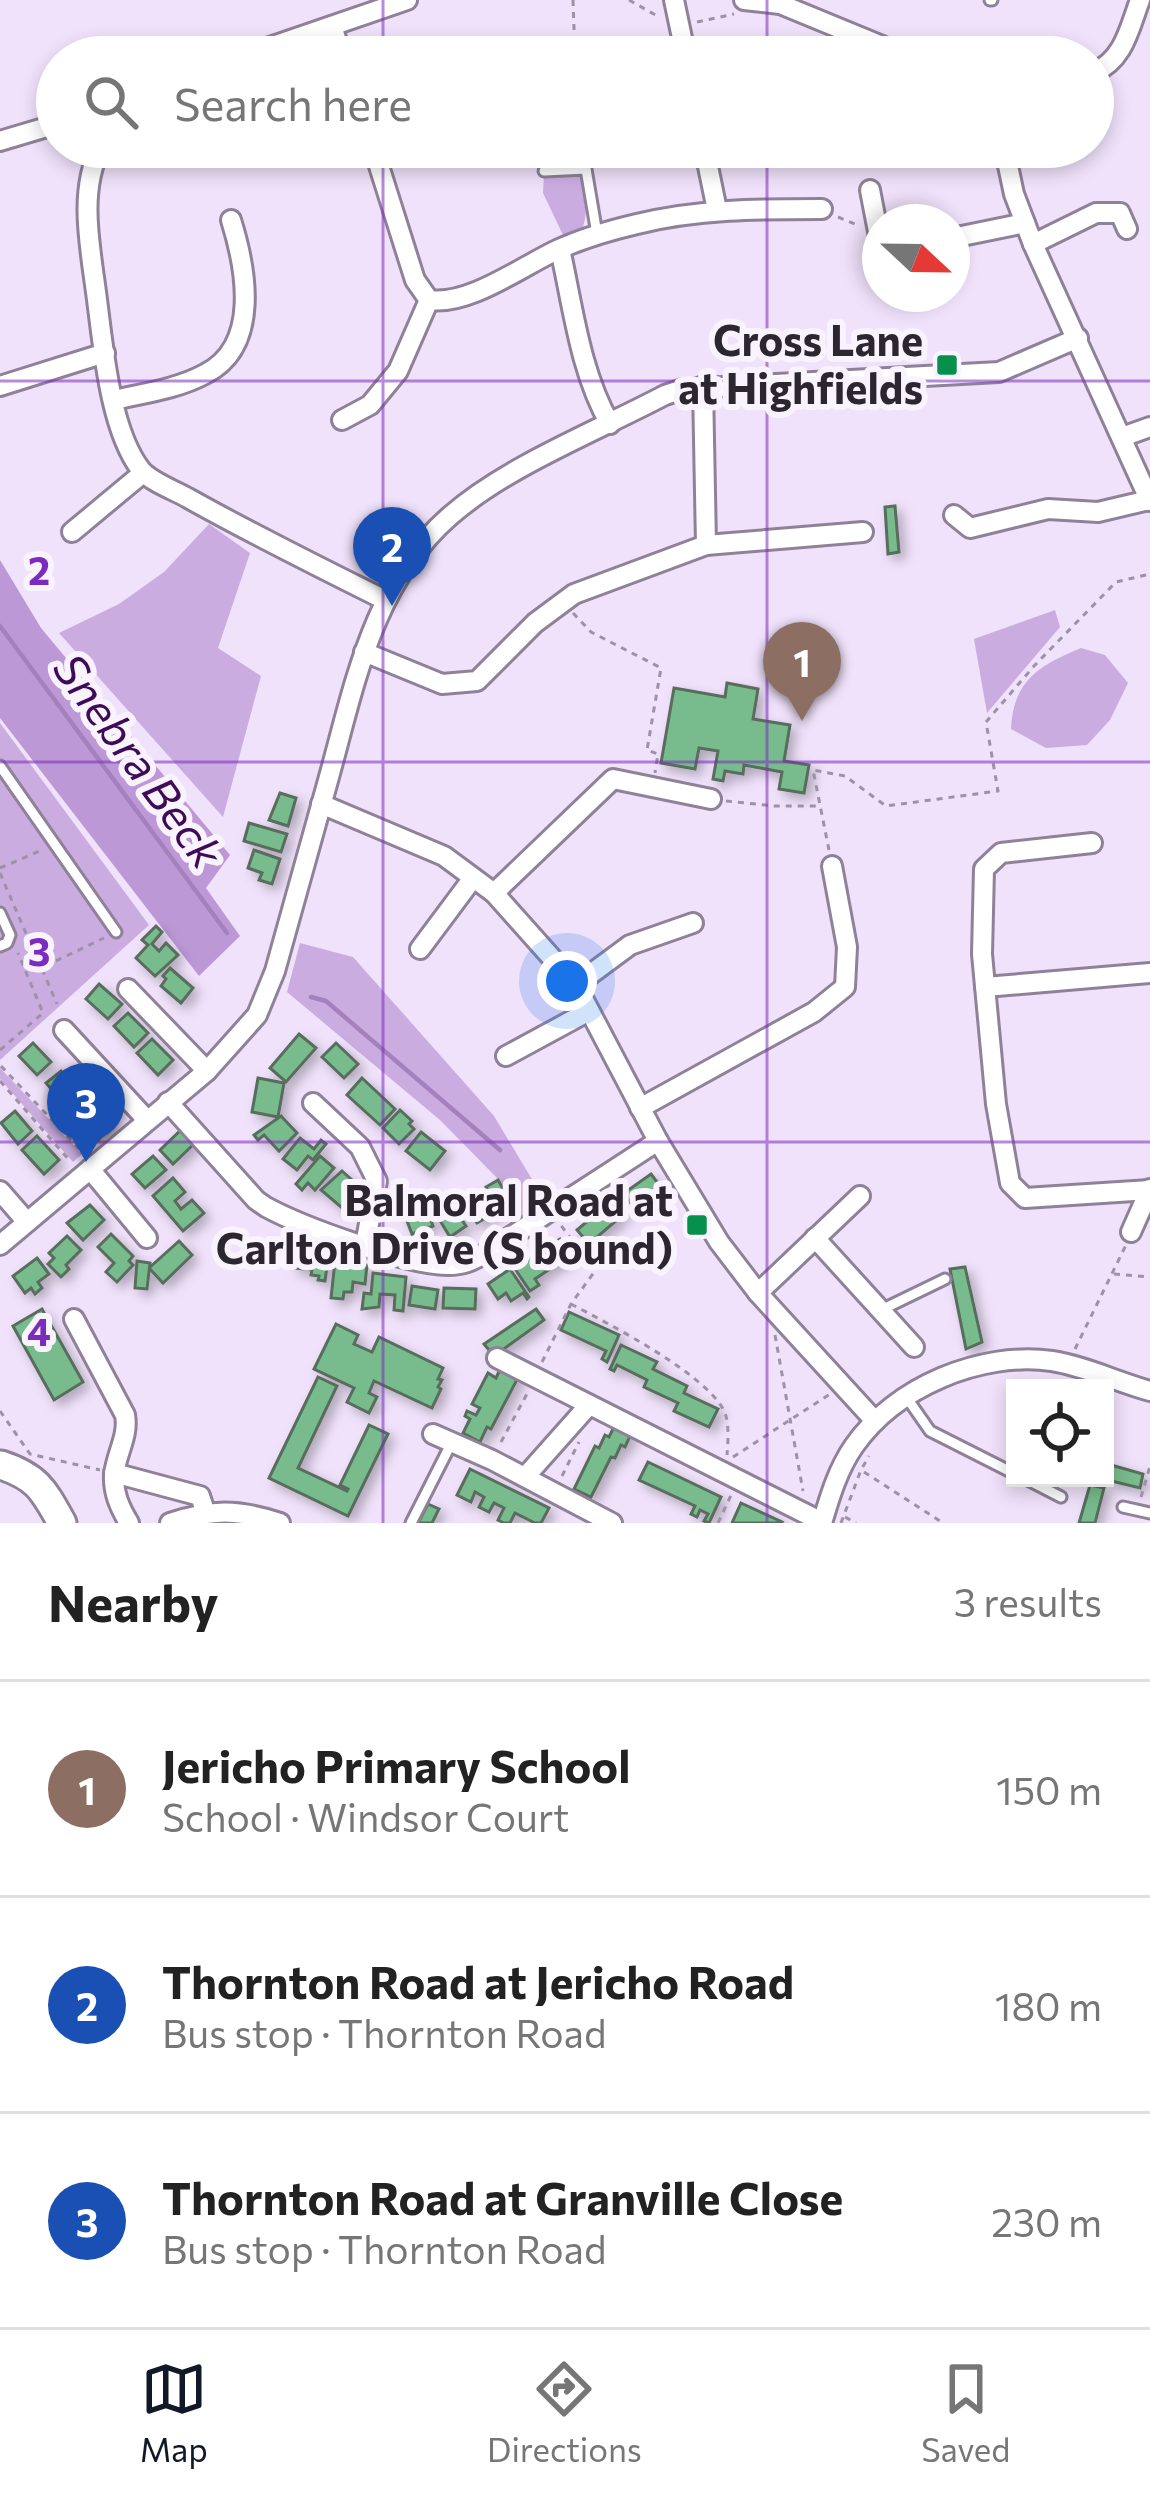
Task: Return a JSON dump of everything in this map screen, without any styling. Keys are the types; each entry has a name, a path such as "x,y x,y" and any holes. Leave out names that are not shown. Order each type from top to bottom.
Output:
{"street":[{"path":"303,36 407,0"},
{"path":"674,0 682,36"},
{"path":"744,0 780,4 858,36"},
{"path":"1114,59 1141,0"},
{"path":"332,26 335,36"},
{"path":"0,141 36,130"},
{"path":"95,168 87,199 104,353 122,435 142,473 385,600"},
{"path":"380,168 415,280 429,300 445,302 560,249 637,224 717,210 822,208"},
{"path":"708,168 717,210"},
{"path":"954,515 965,535 1048,508 1098,512 1150,500 1033,244 1008,168"},
{"path":"870,190 873,204"},
{"path":"1033,244 1096,213 1120,213 1127,230"},
{"path":"114,400 170,388 210,372 236,345 246,301 242,255 231,220"},
{"path":"970,234 1025,223"},
{"path":"560,249 590,380 610,424"},
{"path":"342,420 370,405 398,371 429,300"},
{"path":"0,1245 207,1071 257,1015 275,971 364,652 385,600 410,558 451,515 503,478 665,395 704,386 999,372 1078,338"},
{"path":"0,386 104,353"},
{"path":"704,386 706,545"},
{"path":"1122,437 1150,427"},
{"path":"72,532 142,473"},
{"path":"364,652 442,684 477,681 535,622 574,594 706,545 863,532"},
{"path":"494,893 614,779 711,799"},
{"path":"321,804 444,856 494,893 576,985 658,1142 718,1242 763,1299 875,1421"},
{"path":"1092,843 1001,853 984,869 982,954 996,1104 1010,1183 1025,1198 1150,1189 1131,1232"},
{"path":"640,1108 814,1012 845,987 847,947 832,866"},
{"path":"420,949 472,878"},
{"path":"576,985 630,945 693,922"},
{"path":"986,987 1150,974"},
{"path":"138,992 207,1071"},
{"path":"506,1056 590,1011"},
{"path":"65,1030 147,1120"},
{"path":"168,1102 266,1207 427,1264 467,1263 658,1142"},
{"path":"313,1103 361,1147 377,1181 365,1245"},
{"path":"89,1170 147,1238"},
{"path":"0,1191 27,1222"},
{"path":"763,1299 815,1238 860,1196"},
{"path":"815,1238 914,1347"},
{"path":"74,1319 127,1426 114,1473 119,1505 129,1523"},
{"path":"497,1358 817,1520 862,1435 907,1398 942,1378 987,1364 1034,1360 1067,1364 1150,1391"},
{"path":"525,1477 592,1407"},
{"path":"442,1439 554,1491 582,1516 612,1523"},
{"path":"0,1462 32,1478 62,1523"},
{"path":"114,1473 200,1496 205,1511"},
{"path":"170,1523 205,1511 256,1515 280,1523"}],"lane":[{"path":"544,171 586,169 597,237"},
{"path":"0,766 116,932"},
{"path":"0,913 10,935 0,946"},
{"path":"881,1310 945,1279"},
{"path":"907,1398 930,1431 1006,1469"},
{"path":"411,1523 442,1439"},
{"path":"1042,1487 1061,1497"},
{"path":"1123,1507 1150,1513"}],"path":[{"path":"573,0 574,36"},
{"path":"822,208 862,228"},
{"path":"832,866 813,770 845,776 886,806 998,791 986,722 1034,665 1116,582 1150,574"},
{"path":"563,602 591,632 661,668 647,750 658,754 653,787"},
{"path":"711,799 820,806"},
{"path":"55,844 0,871 57,1004"},
{"path":"41,968 116,932"},
{"path":"0,1051 43,1013 10,935"},
{"path":"1,1066 89,1170"},
{"path":"0,1082 89,1170"},
{"path":"492,1460 571,1304 595,1271 551,1211"},
{"path":"1067,1364 1131,1232"},
{"path":"1112,1274 1150,1277"},
{"path":"763,1299 817,1520"},
{"path":"571,1304 662,1356 718,1401 726,1417 728,1441 727,1458 718,1471"},
{"path":"718,1471 843,1386"},
{"path":"554,1491 592,1407"},
{"path":"0,1411 30,1454 114,1473"},
{"path":"841,1523 876,1445"},
{"path":"1137,1510 1150,1466"},
{"path":"861,1470 943,1523"},
{"path":"718,1523 738,1480"},
{"path":"844,1516 856,1523"}],"shaded area":[{"path":"544,174 581,175 586,208 583,227 563,235 543,193"},
{"path":"209,524 250,553 218,648 261,676 223,817 59,633 119,604 164,572"},
{"path":"0,560 41,628 230,855 206,888 240,936 199,976 0,718"},
{"path":"1055,610 1060,627 987,713 974,639"},
{"path":"1081,648 1105,655 1128,683 1110,720 1087,745 1046,748 1011,729 1017,698 1031,676"},
{"path":"0,723 149,925 0,1060"},
{"path":"300,943 353,957 494,1116 545,1201 521,1217 498,1179 440,1120 287,992"},
{"path":"0,1068 82,1154 73,1162 0,1079"}],"building":[{"path":"895,506 899,552 888,554 885,507"},
{"path":"727,683 758,689 753,719 790,725 784,761 809,765 804,793 779,789 782,772 744,765 743,774 725,771 723,781 713,779 718,751 699,748 695,769 661,763 674,688 725,697"},
{"path":"280,793 296,798 288,826 269,820"},
{"path":"249,823 287,834 281,852 244,841"},
{"path":"254,850 280,859 272,884 259,880 262,873 248,868"},
{"path":"156,926 162,932 152,944 159,951 166,943 178,955 155,976 136,958 148,945 142,940"},
{"path":"170,968 193,988 181,1003 161,986"},
{"path":"99,984 122,1004 108,1019 86,999"},
{"path":"128,1013 148,1033 134,1047 114,1026"},
{"path":"299,1034 316,1048 286,1082 270,1068"},
{"path":"152,1039 173,1060 158,1075 137,1053"},
{"path":"33,1043 51,1062 37,1075 19,1056"},
{"path":"336,1043 358,1064 344,1078 322,1057"},
{"path":"61,1071 78,1091 64,1104 46,1083"},
{"path":"258,1078 284,1083 278,1117 252,1112"},
{"path":"362,1078 395,1109 380,1125 347,1095"},
{"path":"85,1101 112,1125 98,1140 71,1116"},
{"path":"400,1110 414,1129 399,1144 383,1128"},
{"path":"15,1111 32,1131 18,1144 1,1123"},
{"path":"281,1116 297,1133 279,1151 264,1135 258,1140 254,1135"},
{"path":"183,1128 196,1142 173,1164 160,1150"},
{"path":"421,1132 445,1151 430,1170 406,1151"},
{"path":"37,1136 59,1160 44,1174 22,1150"},
{"path":"300,1138 314,1149 321,1140 326,1144 297,1170 283,1159"},
{"path":"153,1156 166,1170 145,1188 132,1174"},
{"path":"320,1156 334,1168 315,1190 308,1183 302,1190 296,1184"},
{"path":"342,1171 360,1187 341,1207 321,1190"},
{"path":"651,1174 663,1190 636,1210 624,1193"},
{"path":"173,1178 185,1192 175,1201 181,1209 192,1200 204,1213 183,1231 153,1196"},
{"path":"498,1180 511,1203 477,1223 467,1207 489,1193 486,1187"},
{"path":"612,1200 624,1214 589,1244 577,1230"},
{"path":"420,1202 433,1226 412,1234 402,1208"},
{"path":"451,1204 466,1226 450,1237 436,1214"},
{"path":"90,1205 104,1220 83,1240 67,1223"},
{"path":"111,1234 133,1256 129,1261 133,1265 117,1282 106,1272 114,1263 98,1247"},
{"path":"67,1236 81,1250 61,1277 48,1264 54,1258 49,1253"},
{"path":"560,1239 571,1255 535,1279 539,1285 530,1291 515,1269"},
{"path":"179,1241 192,1255 163,1283 149,1268"},
{"path":"297,1248 329,1252 325,1281 311,1275 312,1270 294,1268"},
{"path":"37,1258 49,1274 38,1282 42,1288 35,1294 31,1288 25,1293 13,1276"},
{"path":"137,1261 150,1263 147,1289 135,1288"},
{"path":"335,1261 367,1265 365,1284 353,1282 352,1292 344,1292 343,1299 331,1298"},
{"path":"965,1267 982,1342 966,1349 950,1269"},
{"path":"510,1269 527,1299 523,1293 511,1301 506,1293 498,1299 488,1284"},
{"path":"373,1273 406,1277 403,1311 394,1310 395,1295 380,1294 379,1307 362,1309 364,1293 371,1294"},
{"path":"412,1286 438,1290 435,1309 409,1305"},
{"path":"444,1288 476,1289 475,1309 443,1308"},
{"path":"42,1309 83,1382 54,1400 13,1326"},
{"path":"536,1309 544,1320 494,1356 484,1344"},
{"path":"569,1312 619,1335 607,1362 602,1359 606,1351 561,1330"},
{"path":"336,1324 358,1335 354,1344 372,1352 379,1337 443,1368 438,1379 441,1389 432,1408 374,1381 369,1393 377,1397 369,1413 347,1402 354,1388 314,1369"},
{"path":"621,1345 657,1362 653,1369 687,1386 684,1393 718,1409 709,1427 674,1411 678,1403 644,1387 647,1380 617,1365 614,1371 610,1369"},
{"path":"502,1365 520,1374 480,1442 463,1433 470,1419 465,1416 467,1411 476,1415 480,1408 472,1404 488,1373 496,1378"},
{"path":"318,1377 337,1386 298,1468 347,1491 340,1485 369,1425 388,1434 348,1516 269,1478"},
{"path":"616,1423 632,1432 625,1447 621,1445 615,1458 611,1457 591,1497 574,1489 595,1446 599,1448"},
{"path":"648,1462 721,1497 709,1523 704,1521 708,1514 700,1510 697,1517 691,1514 695,1506 639,1480"},
{"path":"1114,1466 1143,1474 1140,1488 1114,1482"},
{"path":"470,1469 549,1508 541,1523 515,1513 510,1523 504,1523 498,1520 504,1508 494,1503 489,1512 479,1507 484,1497 475,1492 471,1502 457,1495"},
{"path":"1089,1487 1104,1488 1095,1523 1079,1523"},
{"path":"741,1503 782,1522 732,1523"},
{"path":"428,1504 439,1509 432,1523 418,1523"}],"waterway":[{"name":"Snebra Beck","path":"0,626 227,933"},
{"name":"Snebra Beck","path":"311,997 326,1001 500,1150"}],"place":[{"name":"Cross Lane at Highfields","path":"947,365"},
{"name":"Thornton Road at Jericho Road","path":"392,606"},
{"name":"Jericho Primary School","path":"802,721"},
{"name":"Thornton Road at Granville Close","path":"86,1162"},
{"name":"Balmoral Road at Carlton Drive (S bound)","path":"697,1225"}]}
